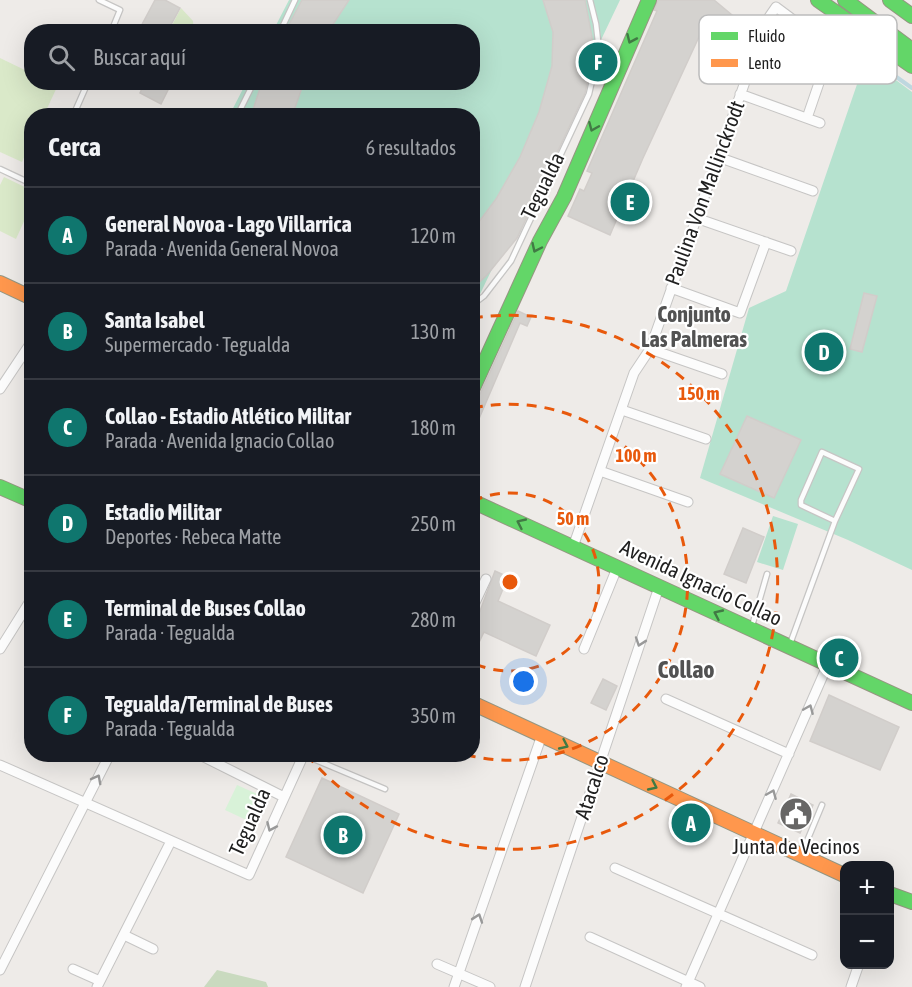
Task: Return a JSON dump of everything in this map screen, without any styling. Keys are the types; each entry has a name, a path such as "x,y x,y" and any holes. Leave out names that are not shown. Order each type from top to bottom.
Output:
{"main road":[{"name":"Tegualda","path":"480,372 540,241 564,196 649,0"},
{"path":"818,0 839,15"},
{"path":"846,0 866,15"},
{"path":"890,0 912,16"},
{"path":"897,39 912,50"},
{"path":"897,55 912,66"},
{"path":"0,284 24,294"},
{"path":"0,487 24,498"},
{"name":"Avenida Ignacio Collao","path":"480,505 912,703"},
{"path":"480,707 840,873"},
{"path":"894,895 912,902"}],"street":[{"name":"Paulina Von Mallinckrodt","path":"770,15 776,7 787,15"},
{"name":"Paulina Von Mallinckrodt","path":"573,547 634,373 650,349 744,84"},
{"name":"Paulina Von Mallinckrodt","path":"807,118 819,84"},
{"path":"740,94 820,123"},
{"path":"718,157 813,191"},
{"path":"696,218 791,251"},
{"path":"671,288 740,313 766,242"},
{"path":"650,349 722,374"},
{"path":"0,389 24,353"},
{"path":"622,410 706,440"},
{"path":"600,471 688,502"},
{"path":"584,649 617,567"},
{"path":"480,592 486,579"},
{"name":"Atacalco","path":"525,987 659,587"},
{"path":"0,649 24,611"},
{"path":"688,984 828,664"},
{"path":"666,699 789,754"},
{"path":"454,987 542,735"},
{"path":"0,970 106,762"},
{"path":"214,762 284,797"},
{"name":"Tegualda","path":"171,841 249,874 301,762"},
{"path":"0,765 171,841 99,984 73,969"},
{"path":"615,868 812,955"},
{"path":"124,935 153,949"},
{"path":"590,937 688,984 700,987"},
{"path":"437,964 490,987"},
{"path":"851,987 857,969"}],"lane":[{"path":"99,0 120,10 114,24"},
{"path":"284,24 296,0"},
{"path":"480,299 511,261 589,94 598,51 596,24 590,0"},
{"path":"77,108 84,90"},
{"path":"241,108 250,90"},
{"path":"0,170 24,180"},
{"path":"789,646 835,521 859,470 822,452 801,500 801,505 835,521"},
{"path":"751,629 767,574"},
{"path":"321,762 385,789"},
{"path":"801,855 822,805"}],"green space":[{"path":"289,0 620,0 480,294 480,108 233,108 242,90 480,90 480,24 277,24"},
{"path":"181,8 193,24 173,24"},
{"path":"0,58 24,70 24,90 56,90 47,108 24,108 24,157 22,162 0,152"},
{"path":"897,81 912,92 912,570 848,540 700,478 749,308 786,291 857,84 897,84"},
{"path":"4,177 24,187 24,221 16,239 0,231 0,185"},
{"path":"773,516 798,524 783,570 757,562"},
{"path":"237,785 266,798 255,824 225,810"},
{"path":"217,970 266,982 268,987 204,987"}],"building":[{"path":"155,0 165,0 180,8 171,24 142,24"},
{"path":"302,0 349,0 333,24 289,24"},
{"path":"543,0 585,0 593,42 593,57 585,93 517,238 480,282 480,220 496,199 520,157 539,112 552,66 553,32"},
{"path":"658,0 714,0 732,15 699,15 699,37 610,235 568,216 580,189 584,191 592,173 587,171 657,11 654,10"},
{"path":"141,90 168,90 161,104 140,93"},
{"path":"259,90 301,90 295,108 254,108"},
{"path":"864,293 877,296 862,352 850,349"},
{"path":"518,311 531,317 527,326 520,323 480,416 480,394"},
{"path":"747,416 801,440 774,498 720,474"},
{"path":"743,528 764,537 746,583 724,574"},
{"path":"495,571 508,577 498,601 550,625 536,656 484,632 480,640 480,611"},
{"path":"603,679 617,686 606,710 591,703"},
{"path":"829,695 899,727 880,770 810,741"},
{"path":"322,778 399,814 363,893 286,857"},
{"name":"Junta de Vecinos","path":"791,794 813,805 800,833 778,823"}],"waterway":[{"path":"897,77 912,88"}],"traffic: fast":[{"path":"480,372 540,241 564,197 649,0"},
{"path":"818,0 839,15"},
{"path":"845,0 865,15"},
{"path":"890,0 912,16"},
{"path":"897,39 912,50"},
{"path":"897,55 912,66"},
{"path":"0,487 24,498"},
{"path":"480,505 912,703"},
{"path":"894,895 912,902"}],"traffic: slow":[{"path":"0,283 24,294"},
{"path":"480,707 840,873"}],"place":[{"name":"Tegualda/Terminal de Buses","path":"598,62"},
{"name":"Terminal de Buses Collao","path":"630,202"},
{"name":"Estadio Militar","path":"824,352"},
{"name":"Collao - Estadio Atlético Militar","path":"839,658"},
{"name":"Junta de Vecinos","path":"796,814"},
{"name":"General Novoa - Lago Villarrica","path":"691,823"},
{"name":"Santa Isabel","path":"343,835"}],"district":[{"name":"Conjunto Las Palmeras","path":"694,326"},
{"name":"Collao","path":"686,670"}]}
